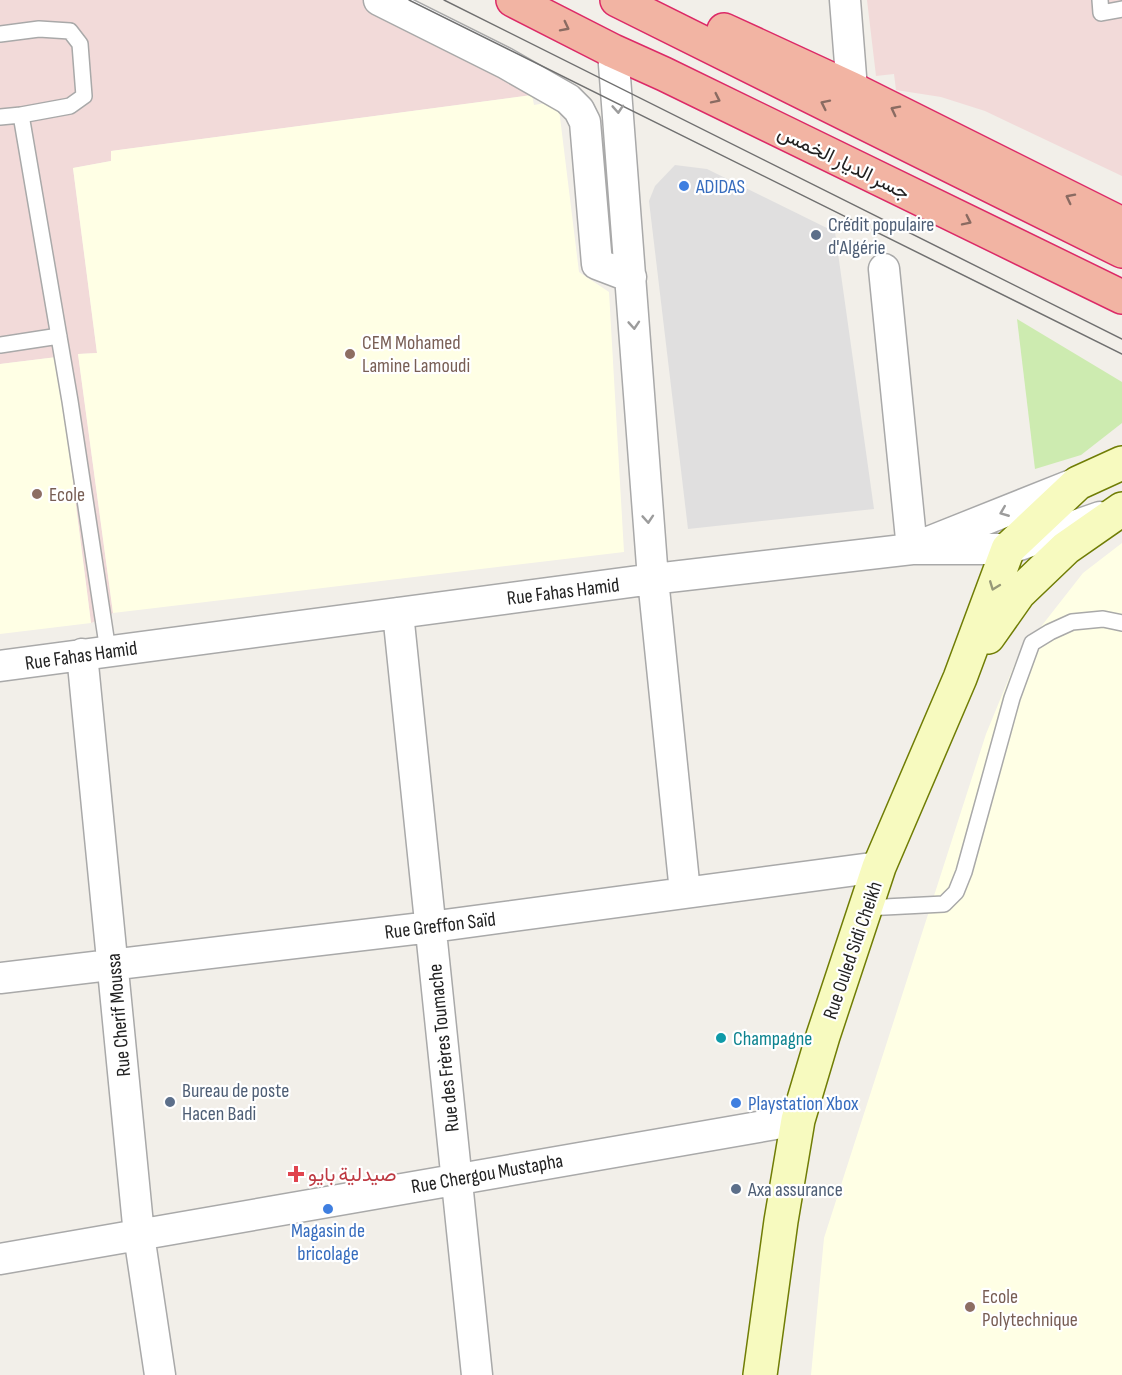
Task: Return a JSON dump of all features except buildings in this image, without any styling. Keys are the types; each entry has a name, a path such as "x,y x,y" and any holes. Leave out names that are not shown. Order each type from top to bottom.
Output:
{"highway":[{"name":"جسر الديار الخمس","path":"513,0 612,51 664,74 1122,297"},
{"path":"617,0 1122,251"},
{"path":"657,0 852,89 1122,224"}],"main road":[{"name":"Rue Ouled Sidi Cheikh","path":"760,1375 781,1221 798,1120 823,1036 879,867 960,678 1008,549 1078,483 1122,463"},
{"name":"Rue Ouled Sidi Cheikh","path":"960,678 1019,593 1066,548 1122,509"}],"street":[{"path":"379,0 505,63 568,99 579,110 585,122 597,264 631,276"},
{"path":"845,0 852,89"},
{"path":"612,51 653,579 685,892"},
{"path":"884,269 912,549 1078,483"},
{"name":"Rue Fahas Hamid","path":"0,666 653,579 912,549 1008,549 1122,509"},
{"name":"Rue des Frères Toumache","path":"398,613 477,1375"},
{"name":"Rue Cherif Moussa","path":"95,652 113,964 139,1235 160,1375"},
{"name":"Rue Greffon Saïd","path":"0,978 431,927 879,867"},
{"name":"Rue Chergou Mustapha","path":"0,1259 798,1120"}],"lane":[{"path":"1100,0 1101,13 1122,9"},
{"path":"0,34 39,29 70,31 80,44 84,96 70,106 0,117"},
{"path":"21,115 59,336 95,652"},
{"path":"0,345 59,336"},
{"path":"865,908 944,904 956,892 964,872 1012,698 1032,644 1050,632 1072,622 1103,619 1122,623"}],"shaded area":[{"path":"0,0 363,0 525,81 532,95 111,151 111,161 73,168 97,353 78,354 113,613 91,623 57,357 0,364"},
{"path":"867,0 1122,0 1122,176 985,111 941,97 896,90 894,74 876,76"},
{"name":"CEM Mohamed Lamine Lamoudi","path":"532,95 534,105 558,101 579,272 609,292 624,552 113,613 78,354 97,353 73,168 111,161 111,151"},
{"path":"675,165 707,169 835,232 874,509 688,529 649,201 655,186"},
{"name":"Ecole","path":"57,357 91,623 0,634 0,364"},
{"path":"1122,543 1122,1375 811,1375 824,1238 986,734 1018,656 1083,573"}],"green space":[{"path":"1017,319 1122,382 1122,423 1081,455 1035,469"}],"tram line":[{"path":"409,0 1122,354"},
{"path":"444,0 1122,339"}],"place":[{"name":"ADIDAS","path":"684,186"},
{"name":"Crédit populaire d'Algérie","path":"816,235"},
{"name":"CEM Mohamed Lamine Lamoudi","path":"350,354"},
{"name":"Ecole","path":"37,494"},
{"name":"Champagne","path":"721,1038"},
{"name":"Bureau de poste Hacen Badi","path":"170,1102"},
{"name":"Playstation Xbox","path":"736,1103"},
{"name":"صيدلية بايو","path":"296,1174"},
{"name":"Axa assurance","path":"736,1189"},
{"name":"Magasin de bricolage","path":"328,1209"},
{"name":"Ecole Polytechnique","path":"970,1307"}]}
